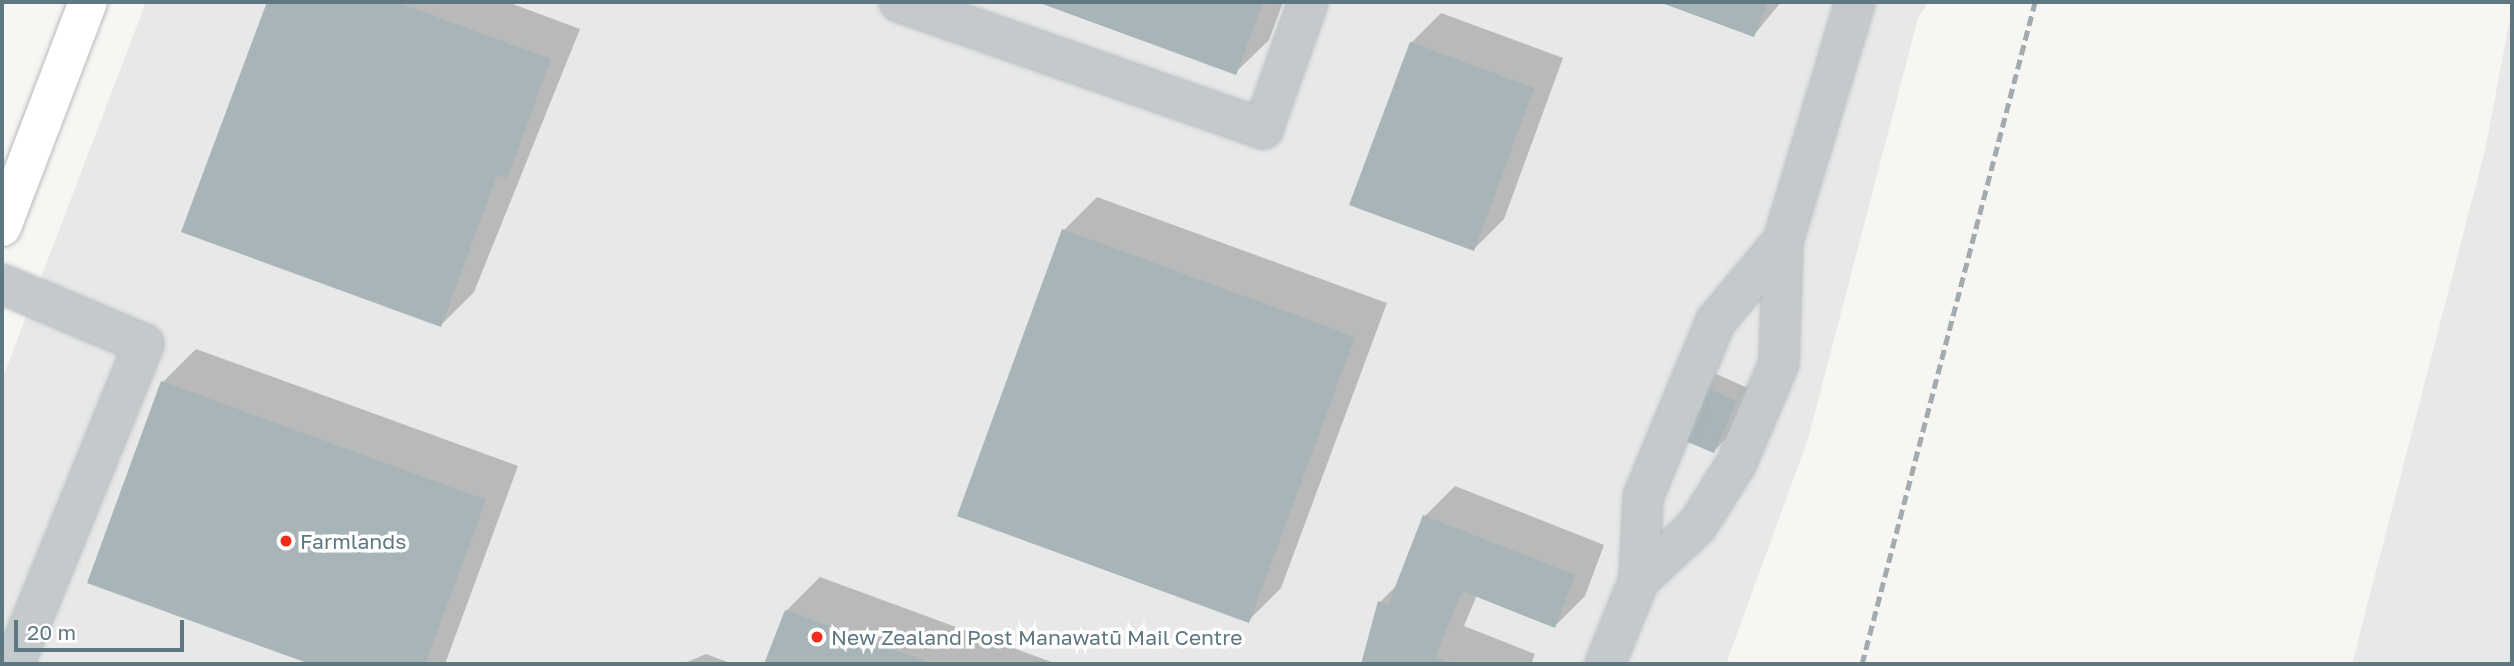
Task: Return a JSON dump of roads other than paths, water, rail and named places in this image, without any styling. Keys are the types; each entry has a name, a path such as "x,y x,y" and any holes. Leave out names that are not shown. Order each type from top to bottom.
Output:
{"main road":[{"path":"2,227 88,2"}],"lane":[{"path":"899,2 1263,129 1308,2"},
{"path":"1639,580 1697,526 1736,464 1779,363 1783,242 1855,2"},
{"path":"1605,664 1639,580 1643,497 1716,321 1783,242"},
{"path":"2,284 144,344 14,664"}],"railway":[{"path":"1862,664 2035,2"}],"place":[{"name":"Farmlands","path":"286,541"},
{"name":"New Zealand Post Manawatū Mail Centre","path":"817,637"}]}
